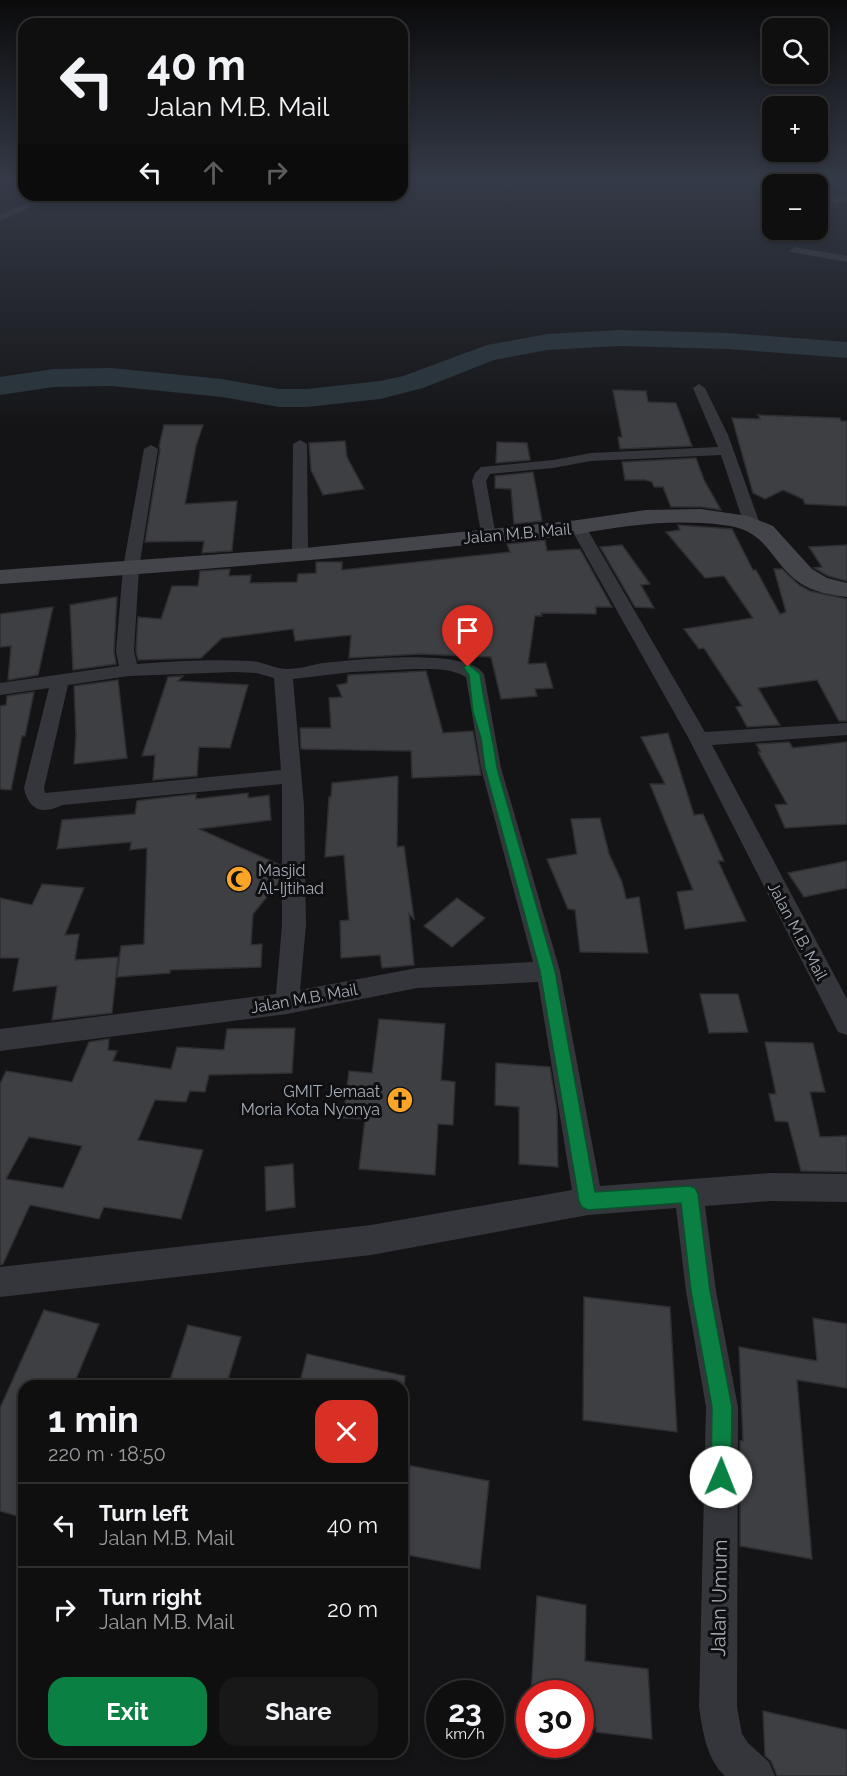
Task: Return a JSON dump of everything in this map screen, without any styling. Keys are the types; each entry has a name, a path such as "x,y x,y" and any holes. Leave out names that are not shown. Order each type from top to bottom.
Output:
{"street":[{"path":"699,388 760,528 806,578 822,587 847,590"},
{"path":"300,444 300,555"},
{"path":"129,670 125,651 130,568 151,449"},
{"path":"488,536 479,481 486,470 553,464 591,457 726,451"},
{"path":"578,527 602,521 646,516 686,516 760,528"},
{"name":"Jalan M.B. Mail","path":"0,577 300,555 578,527 699,740 847,1024"},
{"path":"283,675 314,669 425,663 462,665 475,674 479,712 487,738 491,768 548,971 588,1201"},
{"path":"0,689 129,670 168,667 268,668 279,671 283,675 292,776 294,925 286,1003"},
{"path":"60,681 34,788 36,797 45,804 60,798 292,776"},
{"path":"699,740 847,729"},
{"name":"Jalan M.B. Mail","path":"0,1040 286,1003 417,978 548,971"},
{"path":"0,1282 371,1240 588,1201 771,1187 847,1188"},
{"name":"Jalan Umum","path":"689,1194 701,1291 722,1407 718,1707 724,1741 734,1757 755,1776"}],"building":[{"path":"613,390 646,391 648,402 676,403 692,446 620,449 618,437 622,437"},
{"path":"758,415 840,418 841,421 847,421 847,506 805,504 803,499 783,490 765,499 753,493 732,418 760,419"},
{"path":"164,425 203,425 196,446 185,504 237,501 232,551 202,553 204,541 145,542"},
{"path":"345,441 347,457 364,489 323,495 311,470 309,443"},
{"path":"497,442 527,443 530,460 496,463"},
{"path":"696,458 704,480 721,510 671,507 663,487 654,487 652,482 645,480 625,480 622,462"},
{"path":"533,472 542,521 514,524 511,489 495,488 495,476"},
{"path":"678,525 732,529 753,570 756,570 780,614 786,612 774,569 782,569 799,585 810,591 847,599 847,721 839,721 817,680 758,688 780,725 747,727 736,707 742,706 704,648 699,649 684,629 753,618 724,576 705,578 666,532 680,530"},
{"path":"545,540 547,551 580,549 612,607 596,607 596,614 541,613 542,616 535,616 528,664 546,663 553,688 535,689 537,696 501,699 491,657 421,654 349,658 351,635 295,641 293,629 222,638 201,658 138,660 136,651 138,617 161,619 172,586 198,586 200,571 230,569 229,576 251,575 250,583 297,582 298,574 316,573 316,562 342,562 342,570 510,552 507,544"},
{"path":"622,545 650,584 641,585 654,608 635,607 600,547"},
{"path":"847,545 847,581 828,576 814,568 822,567 809,547"},
{"path":"117,597 114,651 116,664 73,670 70,605"},
{"path":"53,607 38,675 8,680 11,646 0,647 0,614"},
{"path":"426,671 443,733 473,731 481,775 412,778 411,751 301,749 300,728 331,728 329,698 342,697 337,685 347,683 348,675"},
{"path":"183,676 178,681 248,685 230,748 199,747 197,776 153,780 155,755 142,756 168,677"},
{"path":"118,680 127,758 74,764 76,735 74,686"},
{"path":"34,692 11,790 0,789 0,706 6,705 7,696"},
{"path":"668,733 694,815 703,814 724,861 718,861 746,921 685,929 677,892 693,890 650,784 665,784 641,737"},
{"path":"789,742 793,748 847,742 847,824 785,828 775,805 787,804 758,752 761,752 756,744"},
{"path":"398,776 397,847 404,846 414,919 409,914 414,965 382,968 380,955 341,958 340,921 349,920 344,855 325,857 329,797 331,797 332,783"},
{"path":"248,793 248,798 269,795 271,820 199,829 280,865 280,881 253,914 251,945 262,944 261,967 170,970 170,973 117,977 121,946 144,944 147,848 130,850 131,842 57,849 62,820 135,814 137,801 196,794 196,799"},
{"path":"600,818 609,854 622,882 626,899 639,897 648,953 580,952 575,910 568,909 547,859 577,854 571,819"},
{"path":"847,861 847,888 804,897 788,873"},
{"path":"42,884 84,888 65,935 79,934 75,960 118,957 112,1013 52,1020 57,986 13,991 19,958 0,958 0,898 32,905"},
{"path":"457,898 485,918 452,947 424,926"},
{"path":"700,994 738,994 748,1032 709,1033"},
{"name":"GMIT Jemaat Moria Kota Nyonya","path":"379,1019 445,1024 441,1080 455,1082 453,1125 438,1124 435,1175 359,1169 365,1119 343,1118 349,1071 372,1073"},
{"path":"295,1028 292,1073 209,1075 205,1092 190,1091 186,1102 155,1100 138,1140 203,1150 181,1219 104,1207 99,1219 30,1205 3,1264 0,1265 0,1084 6,1071 72,1082 89,1042 109,1039 108,1050 117,1051 113,1061 171,1069 177,1047 224,1050 227,1029","holes":["29,1137 82,1146 63,1188 6,1179"]},
{"path":"765,1042 813,1043 825,1092 810,1092 820,1137 847,1136 847,1172 801,1171 788,1122 775,1121 769,1094 776,1094"},
{"path":"496,1063 550,1067 557,1110 558,1167 519,1164 519,1107 495,1105"},
{"path":"293,1164 295,1207 266,1211 265,1167"},
{"path":"584,1297 670,1307 677,1432 583,1420"},
{"path":"44,1310 99,1324 76,1380 18,1380 18,1516 0,1511 0,1408"},
{"path":"813,1318 847,1324 847,1388 797,1380 812,1559 740,1546 740,1441 743,1441 739,1347 817,1361"},
{"path":"188,1325 241,1337 228,1380 170,1380"},
{"path":"307,1354 405,1376 405,1380 300,1380"},
{"path":"408,1465 489,1481 480,1569 408,1555"},
{"path":"537,1596 586,1605 585,1661 648,1669 652,1739 596,1732 594,1680 532,1680"},
{"path":"763,1711 847,1730 847,1776 777,1776 771,1761 765,1756"}],"waterway":[{"path":"0,386 54,378 111,377 222,388 279,398 307,398 380,390 413,382 487,353 547,342 619,338 728,341 847,350"}],"place":[{"name":"Masjid Al-Ijtihad","path":"239,879"},
{"name":"GMIT Jemaat Moria Kota Nyonya","path":"400,1100"}],"route":[{"path":"468,667 475,674 479,712 487,738 491,768 548,971 588,1201 689,1194 701,1291 722,1407 721,1477"}]}
